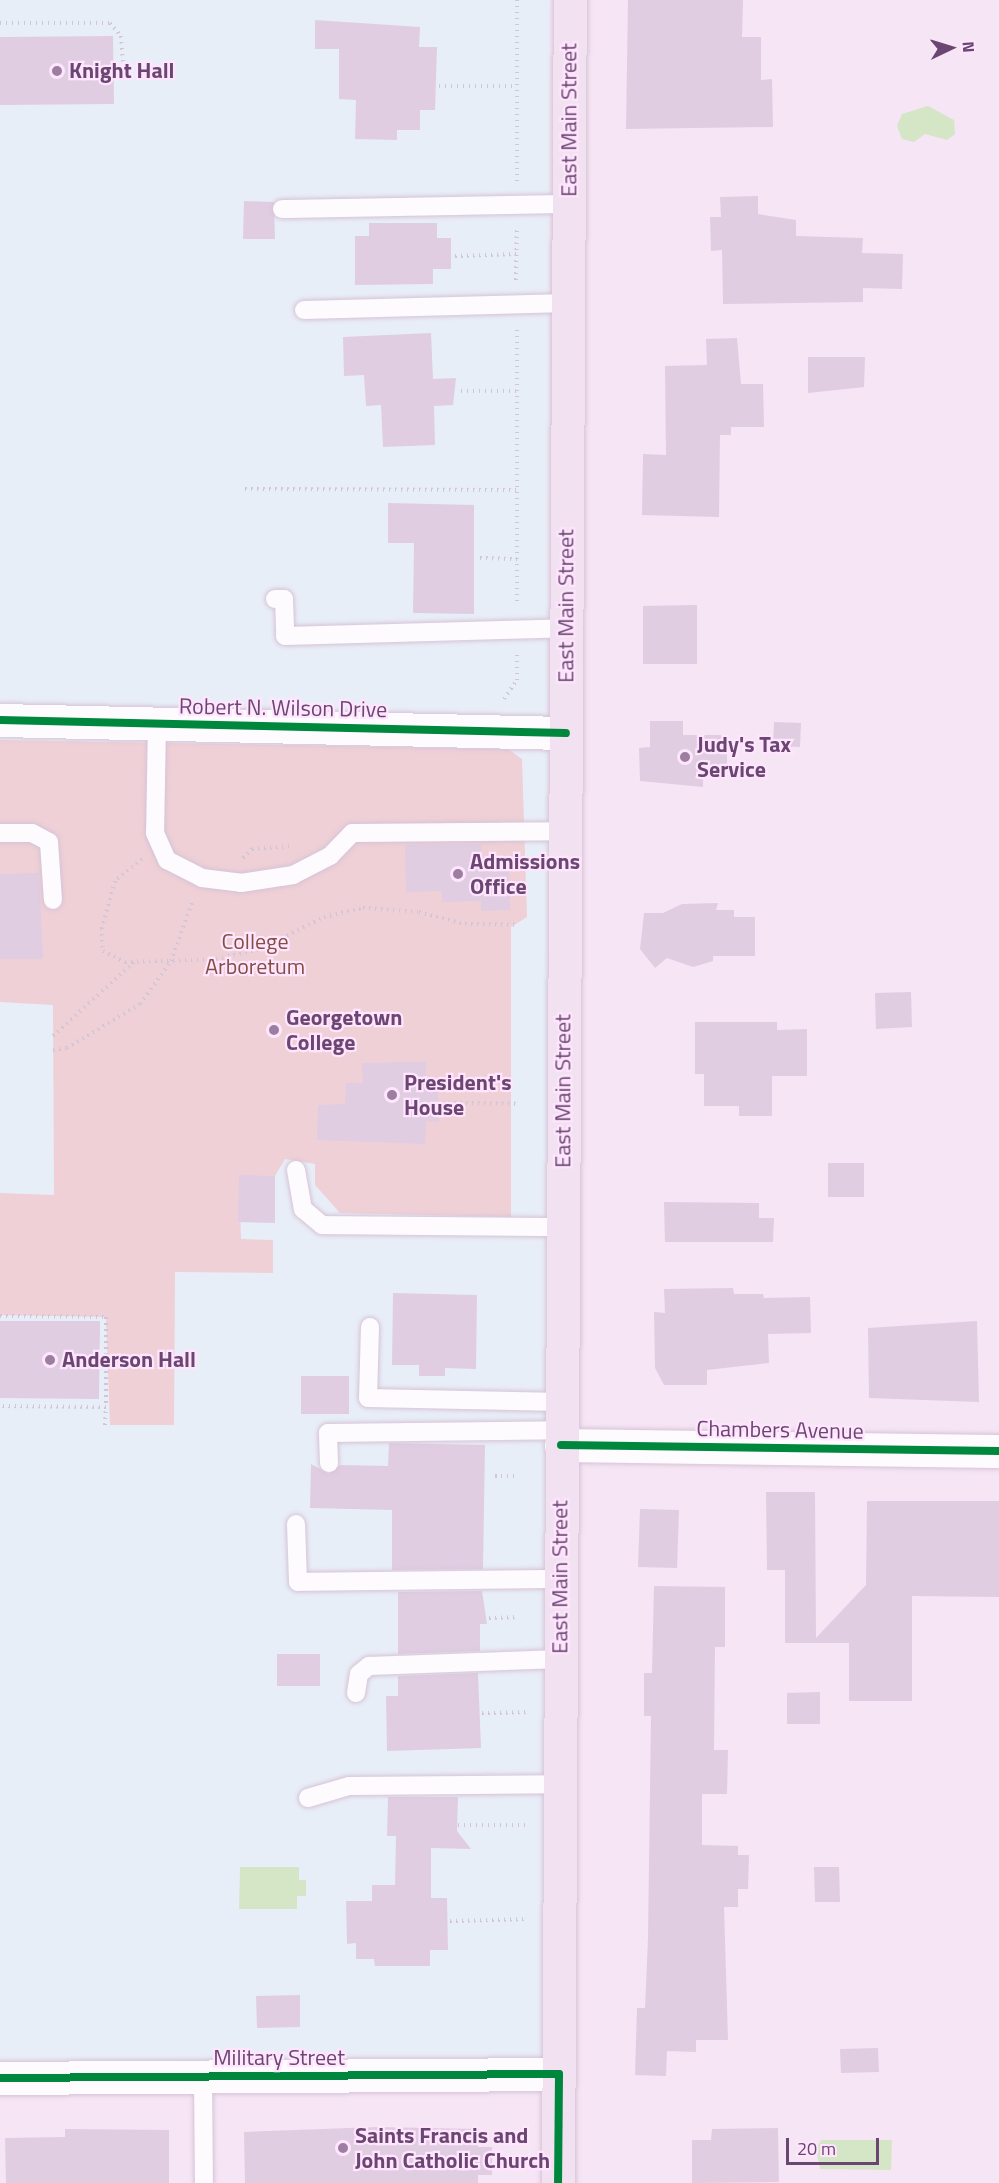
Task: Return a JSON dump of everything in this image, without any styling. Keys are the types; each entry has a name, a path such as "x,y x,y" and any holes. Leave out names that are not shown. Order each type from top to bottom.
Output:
{"main road":[{"name":"East Main Street","path":"558,2183 570,0"}],"street":[{"name":"Robert N. Wilson Drive","path":"0,720 566,733"},
{"name":"Chambers Avenue","path":"561,1426 999,1451"},
{"name":"Military Street","path":"0,2078 559,2074"}],"lane":[{"path":"282,209 568,204"},
{"path":"304,310 568,303"},
{"path":"275,599 285,599 285,636 566,628"},
{"path":"156,723 155,833 167,860 202,878 241,883 293,875 330,856 352,833 565,831"},
{"path":"0,832 32,833 49,842 53,900"},
{"path":"296,1170 303,1209 322,1225 563,1227"},
{"path":"370,1327 368,1398 561,1426"},
{"path":"329,1463 328,1433 561,1426"},
{"path":"296,1524 298,1582 560,1579"},
{"path":"356,1693 359,1674 369,1666 560,1659"},
{"path":"308,1798 349,1786 559,1784"},
{"path":"203,2077 204,2183"}],"path":[{"path":"501,702 517,680 517,0"},
{"path":"0,22 110,23 121,36 124,74 117,74"},
{"path":"439,86 517,86"},
{"path":"455,256 517,254"},
{"path":"461,391 517,391"},
{"path":"244,489 516,490"},
{"path":"480,558 517,559"},
{"path":"239,861 252,849 301,847"},
{"path":"148,855 115,881 102,928 103,951 134,961 171,961 260,949 324,917 363,908 419,912 465,924 519,925"},
{"path":"53,1050 68,1048 140,1004 171,961 197,891"},
{"path":"53,1036 134,961"},
{"path":"442,1103 519,1104"},
{"path":"0,1316 106,1317 105,1425"},
{"path":"0,1406 106,1407"},
{"path":"495,1476 519,1476"},
{"path":"489,1618 519,1617"},
{"path":"482,1713 529,1712"},
{"path":"458,1825 528,1825"},
{"path":"450,1921 526,1919"}],"shaded area":[{"name":"Georgetown College","path":"0,0 550,0 546,2059 0,2062"},
{"path":"928,106 954,120 955,134 947,140 925,134 914,142 902,139 897,126 902,114"},
{"path":"240,1867 299,1867 299,1880 306,1880 306,1896 297,1896 297,1909 239,1909"},
{"path":"821,2140 892,2140 891,2170 820,2169 816,2149"}],"green space":[{"name":"College Arboretum","path":"0,740 508,749 522,759 527,917 511,927 511,1217 340,1213 315,1185 315,1164 285,1159 275,1176 239,1176 241,1239 273,1240 273,1273 175,1272 174,1425 110,1425 106,1317 0,1315 0,1193 54,1195 53,1005 0,1002"}],"building":[{"path":"628,0 743,0 742,37 761,37 761,80 772,79 773,127 626,129"},
{"path":"315,20 420,27 419,47 437,47 435,110 420,110 420,130 397,130 397,140 355,139 356,100 339,99 339,49 315,49"},
{"name":"Knight Hall","path":"113,36 114,104 0,105 0,37"},
{"path":"758,196 758,214 796,220 796,236 863,238 862,253 903,254 902,289 863,288 863,302 723,304 722,250 711,251 710,217 721,217 720,197"},
{"path":"244,201 274,202 275,239 243,239"},
{"path":"369,223 437,223 437,238 451,238 451,269 433,269 433,284 355,285 355,236 369,236"},
{"path":"431,333 433,379 456,378 453,405 434,406 435,445 383,447 381,405 366,406 364,375 344,376 343,337"},
{"path":"737,338 741,384 763,384 764,427 731,427 731,435 720,435 719,517 642,515 643,454 666,455 665,366 707,365 706,339"},
{"path":"808,357 865,357 864,387 808,393"},
{"path":"388,503 474,505 474,614 413,613 414,543 388,543"},
{"path":"697,605 697,664 643,664 643,606"},
{"path":"650,721 683,721 683,735 727,735 727,772 703,772 703,787 640,781 639,748 650,747"},
{"path":"774,722 801,723 800,747 773,746"},
{"name":"Admissions Office","path":"481,844 482,857 509,856 510,910 481,911 481,901 442,902 442,891 406,892 405,845"},
{"path":"39,873 43,959 0,959 0,874"},
{"path":"718,903 716,910 734,910 734,917 755,917 755,956 713,956 713,961 693,967 667,958 655,968 640,949 644,913 663,913 682,904"},
{"path":"911,992 912,1027 876,1029 875,993"},
{"path":"695,1022 777,1022 777,1030 807,1029 807,1076 772,1076 772,1116 739,1116 739,1106 704,1106 704,1074 695,1074"},
{"name":"President's House","path":"426,1062 425,1087 438,1087 439,1122 426,1121 425,1144 317,1140 318,1105 345,1104 346,1083 363,1083 362,1063"},
{"path":"828,1163 864,1163 864,1197 828,1197"},
{"path":"239,1175 275,1176 275,1223 238,1222"},
{"path":"664,1202 759,1203 759,1218 774,1218 773,1242 665,1242"},
{"path":"733,1288 734,1294 763,1294 764,1298 810,1297 811,1333 768,1334 769,1363 707,1370 707,1385 664,1385 655,1368 654,1312 665,1313 664,1289"},
{"path":"393,1293 477,1295 476,1369 445,1368 445,1376 419,1376 419,1365 392,1365"},
{"name":"Anderson Hall","path":"0,1321 100,1321 99,1399 0,1398"},
{"path":"977,1321 979,1402 869,1398 868,1328"},
{"path":"301,1376 349,1376 349,1414 301,1414"},
{"path":"389,1443 485,1445 483,1569 392,1570 392,1510 310,1508 311,1464 329,1474 340,1465 388,1466"},
{"path":"766,1492 815,1492 816,1638 866,1585 867,1501 999,1501 999,1597 912,1596 912,1701 849,1701 849,1643 785,1643 785,1570 767,1570"},
{"path":"640,1509 679,1510 677,1568 638,1567"},
{"path":"654,1586 725,1587 725,1647 715,1647 714,1750 728,1750 727,1794 702,1794 702,1845 738,1846 738,1855 749,1855 748,1889 738,1889 738,1907 724,1907 728,2040 696,2040 696,2052 667,2051 666,2076 635,2075 637,2008 645,2008 648,1938 651,1716 644,1716 644,1673 652,1673"},
{"path":"482,1591 487,1624 480,1624 480,1651 398,1654 398,1592"},
{"path":"277,1654 320,1654 320,1686 277,1686"},
{"path":"478,1673 481,1748 387,1751 386,1696 398,1696 398,1676"},
{"path":"820,1692 820,1724 787,1724 787,1693"},
{"path":"388,1797 458,1797 457,1831 471,1849 431,1848 431,1898 447,1898 448,1950 430,1950 430,1966 375,1966 374,1959 356,1959 356,1943 347,1944 346,1901 372,1901 372,1885 395,1885 396,1836 387,1836"},
{"path":"814,1867 839,1867 840,1902 815,1902"},
{"path":"300,1995 300,2027 257,2028 256,1996"},
{"path":"878,2048 879,2072 841,2073 840,2049"},
{"path":"377,2127 479,2129 478,2147 492,2147 492,2175 478,2175 478,2183 245,2183 244,2132"},
{"path":"778,2128 779,2182 692,2183 692,2140 711,2140 712,2129"},
{"path":"65,2129 169,2130 169,2183 6,2183 5,2138 65,2137"}],"cycle path":[{"path":"0,720 566,733"},
{"path":"561,1445 999,1451"},
{"path":"0,2078 559,2074 558,2183"}],"place":[{"name":"Knight Hall","path":"57,71"},
{"name":"Judy's Tax Service","path":"685,757"},
{"name":"Admissions Office","path":"458,874"},
{"name":"Georgetown College","path":"274,1030"},
{"name":"President's House","path":"392,1095"},
{"name":"Anderson Hall","path":"50,1360"},
{"name":"Saints Francis and John Catholic Church","path":"343,2148"}]}
